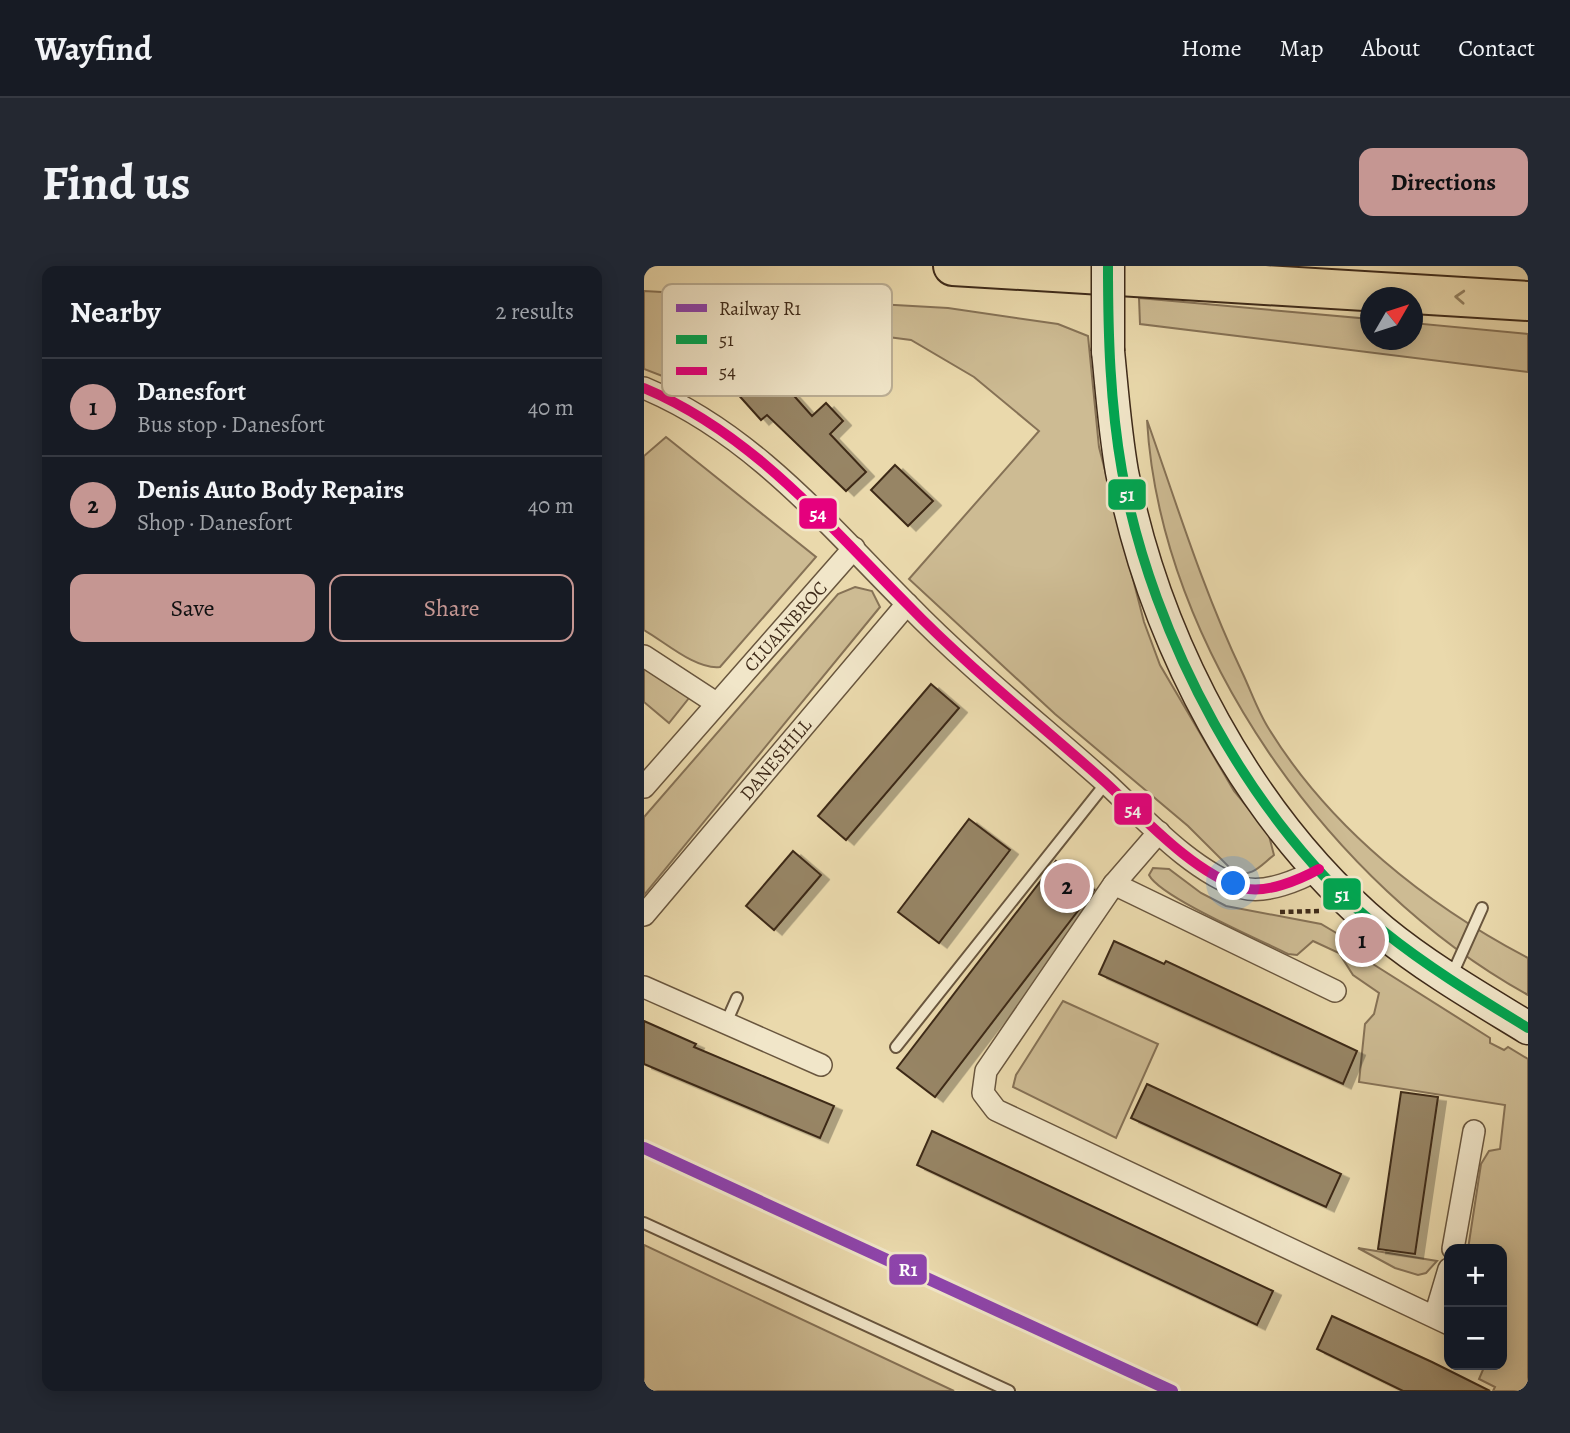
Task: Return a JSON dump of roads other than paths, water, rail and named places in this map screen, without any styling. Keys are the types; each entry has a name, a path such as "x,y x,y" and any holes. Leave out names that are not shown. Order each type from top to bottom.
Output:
{"highway":[{"path":"953,266 1528,301"}],"main road":[{"path":"1108,266 1108,351 1123,474 1141,546 1164,616 1219,733 1265,803 1319,869 1382,930 1450,980 1528,1028"}],"street":[{"path":"644,388 694,413 742,445 790,486 854,548 906,604 1159,832 1216,876 1242,887 1258,888 1294,881 1319,869"},
{"name":"CLUAINBROC","path":"644,787 854,548"},
{"name":"DANESHILL","path":"644,915 906,604"},
{"path":"644,656 716,703"},
{"path":"1159,832 1114,884 986,1072 983,1093 996,1110 1442,1320"},
{"path":"1114,884 1335,991"},
{"path":"644,987 821,1065"},
{"path":"1454,1244 1474,1131"}],"lane":[{"path":"896,1047 1106,783"},
{"path":"1450,980 1482,908"},
{"path":"726,1023 737,998"},
{"path":"644,1223 1009,1391"}],"rail line":[{"name":"R1","path":"644,1148 1172,1391"}],"place":[{"name":"Denis Auto Body Repairs","path":"1067,886"},
{"name":"Danesfort","path":"1362,940"}]}
